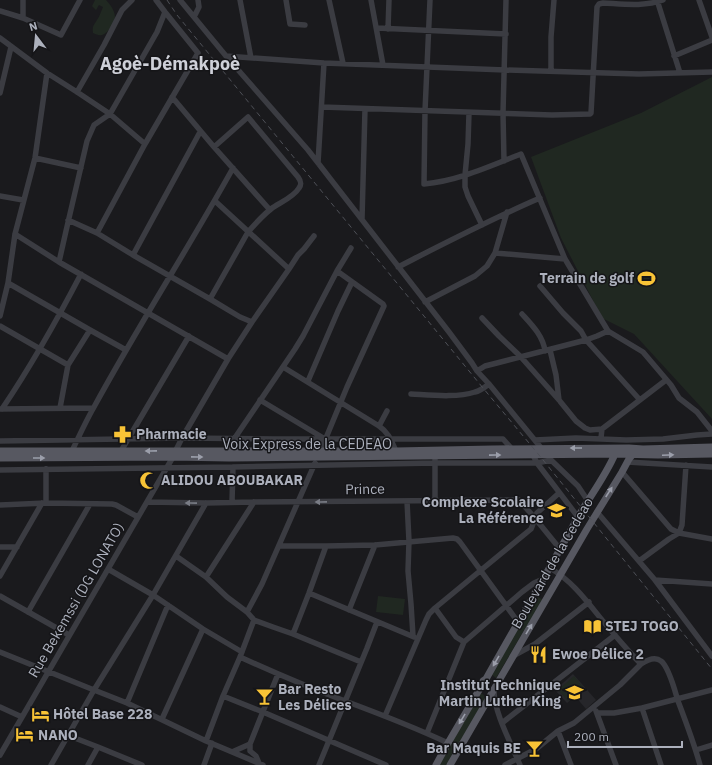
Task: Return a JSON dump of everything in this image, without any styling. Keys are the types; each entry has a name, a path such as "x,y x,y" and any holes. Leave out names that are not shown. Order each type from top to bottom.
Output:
{"main road":[{"path":"631,451 643,449 712,447"},
{"path":"0,451 121,451 174,454 226,451 319,454 542,448 631,451 658,455 712,454"},
{"name":"Voix Express de la CEDEAO","path":"0,458 174,454 229,458 319,454 435,460 533,455 615,454 631,451"},
{"name":"Boulevard de la Cedeao","path":"450,765 587,529 622,472 631,451"},
{"name":"Boulevard de la Cedeao","path":"436,765 578,517 602,479 615,454"},
{"path":"588,500 597,512"},
{"path":"578,517 587,529"},
{"path":"537,591 547,598"},
{"path":"489,678 493,680 495,683 494,688 490,692 486,692 483,689 484,682 489,678"}],"street":[{"path":"23,0 23,18"},
{"path":"0,11 23,18 61,34 80,0"},
{"path":"77,92 122,10 132,0"},
{"path":"97,233 145,144 198,54 156,0"},
{"path":"180,0 318,163 477,371 542,448"},
{"path":"194,17 199,8 198,0"},
{"path":"240,0 251,58"},
{"path":"286,0 290,24 305,25"},
{"path":"329,0 343,64"},
{"path":"371,0 383,65"},
{"path":"388,29 389,0"},
{"path":"430,0 425,111 424,184 435,183 465,175 522,154 566,259 608,331 642,352 671,385 679,398 697,412 712,433 663,439 626,440 576,438 535,440"},
{"path":"504,161 503,113 506,0"},
{"path":"551,71 551,37 554,0"},
{"path":"699,0 712,37"},
{"path":"322,107 469,113 552,115 590,114 598,5 603,3 637,4 659,1 680,73"},
{"path":"59,262 87,141 94,125 110,114 157,32 165,12"},
{"path":"377,28 506,34"},
{"path":"0,38 47,74 110,114 145,144"},
{"path":"674,56 712,40"},
{"path":"0,93 11,47"},
{"path":"226,56 343,64 505,70 639,74 712,72"},
{"path":"318,163 324,63"},
{"path":"0,316 8,283 15,234 34,158 47,74"},
{"path":"172,97 200,132 270,210"},
{"path":"362,219 365,109"},
{"path":"469,113 465,187 482,225"},
{"path":"210,299 248,232 256,222 270,210 292,196 301,184 300,180 248,117 214,148"},
{"path":"133,255 200,132"},
{"path":"34,158 80,168"},
{"path":"72,451 93,408 233,168"},
{"path":"0,196 23,200"},
{"path":"398,267 459,235 540,198"},
{"path":"215,201 289,269"},
{"path":"425,302 475,276 487,266 495,253 507,212"},
{"path":"68,220 97,233 240,317 252,322"},
{"path":"15,234 59,262 228,359"},
{"name":"Rue Bekemssi (DG LONATO)","path":"1,753 168,468 182,438 228,359 298,255 314,236"},
{"path":"226,451 303,336 337,271 351,248"},
{"path":"495,253 566,259"},
{"path":"247,612 262,584 384,306 337,271"},
{"path":"1,409 14,391 60,314 80,274"},
{"path":"308,381 352,282"},
{"path":"8,283 60,314 126,350"},
{"path":"540,286 640,400"},
{"path":"522,314 536,331 548,350 556,374 559,400"},
{"path":"482,318 520,356 576,420 585,428 590,430 602,429 666,380"},
{"path":"0,326 68,366"},
{"path":"60,408 68,366 90,330"},
{"path":"477,371 485,366 586,340 608,331"},
{"path":"121,451 189,336"},
{"path":"283,367 308,381 385,430 389,435 396,451"},
{"path":"411,394 437,396 462,395 476,392 489,384"},
{"path":"260,400 325,439"},
{"path":"1,409 93,408"},
{"path":"379,426 387,411"},
{"path":"602,429 602,438"},
{"path":"0,441 182,438 274,440 503,439 512,449"},
{"path":"533,455 537,463 578,517"},
{"path":"435,460 435,500"},
{"path":"0,470 233,467 435,460 537,463 551,460 578,486 588,500"},
{"path":"627,462 712,467"},
{"path":"639,561 679,533 682,525 686,465"},
{"path":"232,502 233,467"},
{"path":"0,576 44,503 46,469"},
{"path":"622,472 671,529 679,533 712,539"},
{"path":"385,716 415,638 429,614 531,529 534,522 534,517 537,513 559,493"},
{"name":"Prince","path":"147,502 206,503 519,500 560,549"},
{"path":"407,501 409,541 408,572 415,638"},
{"path":"206,577 254,502"},
{"path":"0,505 44,503 114,504 138,517"},
{"path":"51,765 67,735 153,595 206,503"},
{"path":"28,612 90,504"},
{"path":"597,512 639,561 712,656"},
{"path":"279,546 375,545 409,541 457,539 518,622"},
{"path":"349,610 375,545"},
{"path":"293,634 326,546"},
{"path":"0,547 17,547"},
{"path":"176,556 206,577 227,598 247,612 254,620 293,634 361,662"},
{"path":"550,568 561,574 589,602 630,653 641,664"},
{"path":"108,569 153,595 241,654 278,674 427,733 448,743"},
{"path":"427,733 464,642 506,605 534,583 544,578"},
{"path":"654,580 711,582"},
{"path":"309,593 415,638"},
{"path":"0,596 69,636"},
{"path":"513,656 535,644 589,602"},
{"path":"126,703 168,605"},
{"path":"435,608 456,637 464,642"},
{"path":"204,765 209,742 223,696 254,620"},
{"path":"319,765 377,622"},
{"path":"162,719 203,629"},
{"path":"502,723 615,635"},
{"path":"0,652 126,703 209,742 261,764"},
{"path":"505,765 519,762 558,731 574,723 620,685 641,664 652,659 663,662 667,668 700,765"},
{"path":"261,764 250,750 250,744 278,674"},
{"path":"494,688 494,698 502,723 519,762"},
{"path":"598,713 614,713 642,708 712,690"},
{"path":"223,696 386,765"},
{"path":"0,707 22,717"},
{"path":"594,707 598,713 616,765"},
{"path":"642,708 661,765"},
{"path":"558,731 571,765"},
{"path":"67,735 139,764"},
{"path":"232,752 250,744"},
{"path":"696,750 712,745"},
{"path":"88,765 98,747"}],"shaded area":[{"path":"95,0 106,0 115,15 111,28 101,35 93,33 94,26 103,7 99,5 96,10 92,6"},
{"name":"Terrain de golf","path":"712,77 712,419 634,334 602,318 561,238 531,157 641,113"},
{"path":"378,596 405,599 403,615 376,612"},
{"path":"537,596 543,600 496,678 491,674"},
{"name":"Institut Technique Martin Luther King","path":"573,674 596,700 586,709 575,696 567,703 555,690"},
{"path":"574,676 584,688 568,701 558,690"},
{"path":"481,693 486,697 446,765 438,765"}],"railway":[{"path":"167,0 177,15 539,455 712,669"}],"place":[{"name":"Terrain de golf","path":"647,278"},
{"name":"Pharmacie","path":"123,434"},
{"name":"ALIDOU ABOUBAKAR","path":"148,480"},
{"name":"Complexe Scolaire La Référence","path":"557,510"},
{"name":"STEJ TOGO","path":"592,626"},
{"name":"Ewoe Délice 2","path":"539,654"},
{"name":"Institut Technique Martin Luther King","path":"574,693"},
{"name":"Bar Resto Les Délices","path":"265,697"},
{"name":"Hôtel Base 228","path":"40,714"},
{"name":"NANO","path":"25,735"},
{"name":"Bar Maquis BE","path":"534,748"}],"district":[{"name":"Agoè-Démakpoè","path":"170,63"}]}
